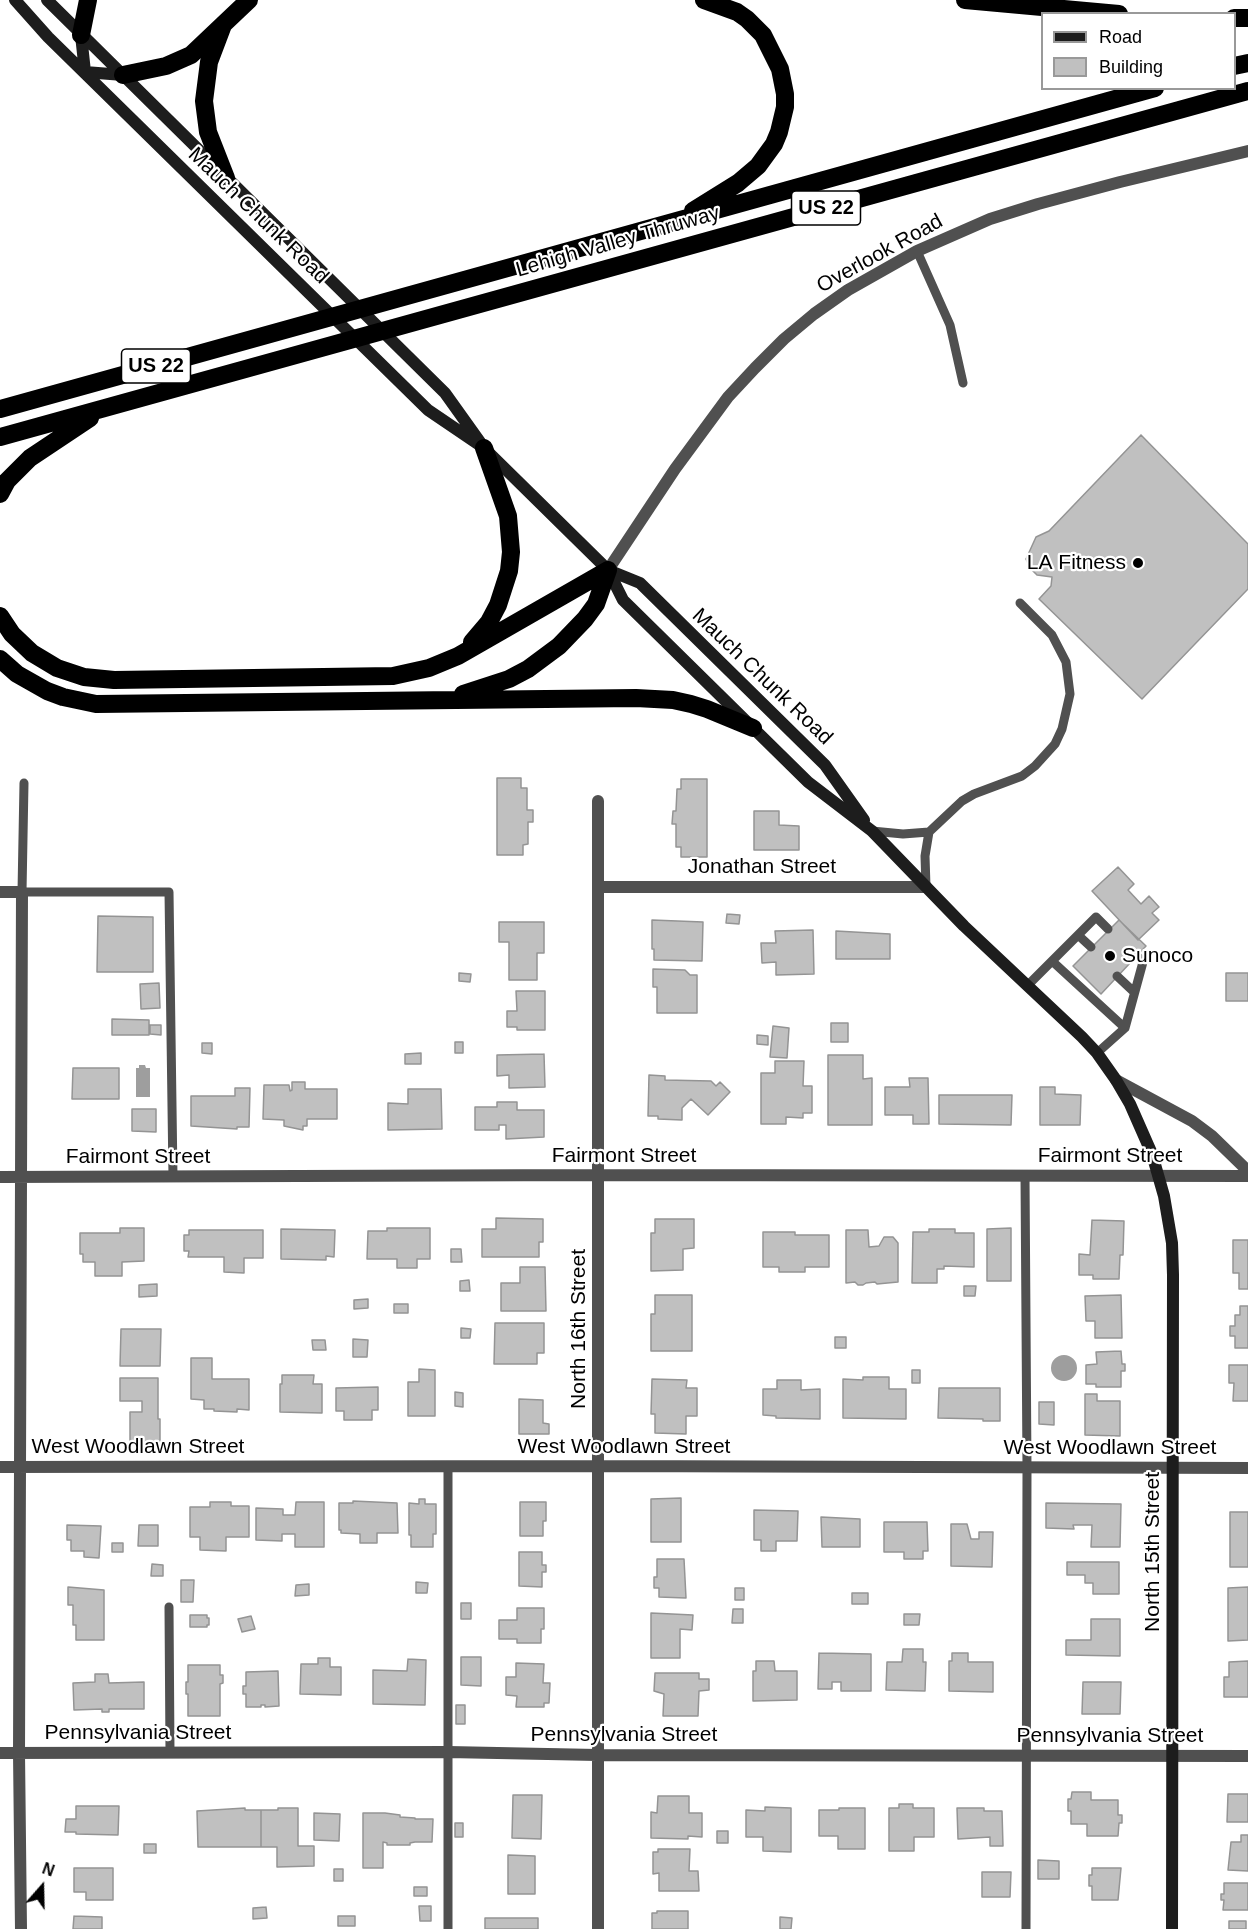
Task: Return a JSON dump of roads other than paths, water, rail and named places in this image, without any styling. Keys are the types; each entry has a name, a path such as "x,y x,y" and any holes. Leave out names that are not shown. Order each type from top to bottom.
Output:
{"highway":[{"path":"81,35 88,0"},
{"path":"123,75 153,70 179,62 202,47 249,0"},
{"path":"676,221 738,183 758,166 767,156 776,138 785,107 780,69 763,35 737,12 704,0"},
{"path":"965,0 1097,12"},
{"path":"224,25 209,62 204,101 208,132 226,178"},
{"name":"Lehigh Valley Thruway","path":"0,409 1148,90"},
{"name":"Lehigh Valley Thruway","path":"0,437 1248,91"},
{"path":"0,494 30,458 107,408"},
{"path":"458,656 478,636 498,605 509,571 512,552 506,508 484,448"},
{"path":"0,616 17,639 38,658 71,673 99,679 385,676 429,668 458,656 608,570"},
{"path":"432,701 500,682 528,669 544,658 585,619 596,604 608,570"},
{"path":"0,659 17,674 47,691 63,698 96,704 636,698 664,700 707,709 753,728"}],"main road":[{"name":"Mauch Chunk Road","path":"15,0 428,410 484,448 608,570 623,600 808,782 872,831"},
{"name":"Mauch Chunk Road","path":"47,0 446,393 484,448"},
{"path":"81,35 85,72 123,75"},
{"name":"Mauch Chunk Road","path":"608,570 640,583 825,765 872,831 964,926 1097,1053 1116,1080 1142,1130 1159,1176"},
{"name":"North 15th Street","path":"1159,1176 1168,1217 1173,1275 1172,1929"}],"street":[{"name":"Overlook Road","path":"608,570 702,431 755,368 814,314 848,290 917,251 990,219 1120,182 1248,151"},
{"name":"North 16th Street","path":"598,801 598,1929"},
{"name":"Jonathan Street","path":"598,887 926,887"},
{"path":"0,892 22,892 19,1753 21,1929"},
{"name":"Mauch Chunk Road","path":"1116,1080 1192,1120 1248,1171"},
{"name":"Fairmont Street","path":"0,1177 1248,1176"},
{"name":"West Woodlawn Street","path":"0,1467 1248,1468"},
{"name":"Pennsylvania Street","path":"0,1753 448,1752 597,1755 1248,1756"}],"lane":[{"path":"917,251 950,325 963,383"},
{"path":"926,887 925,856 929,832 962,801 974,794 1022,776 1035,766 1055,744 1062,729 1070,694 1066,662 1052,635 1020,603"},
{"path":"24,783 22,892 169,892 172,1177"},
{"path":"872,831 903,834 929,832"},
{"path":"1027,986 1096,917 1108,929"},
{"path":"1078,935 1091,947"},
{"path":"1097,1053 1125,1028 1143,963 1136,955"},
{"path":"1052,961 1125,1028"},
{"path":"1117,976 1134,992"},
{"path":"1025,1176 1026,1929"},
{"path":"448,1466 448,1929"},
{"path":"169,1607 170,1752"}],"place":[{"name":"LA Fitness","path":"1138,563"},
{"name":"Sunoco","path":"1110,956"}]}
